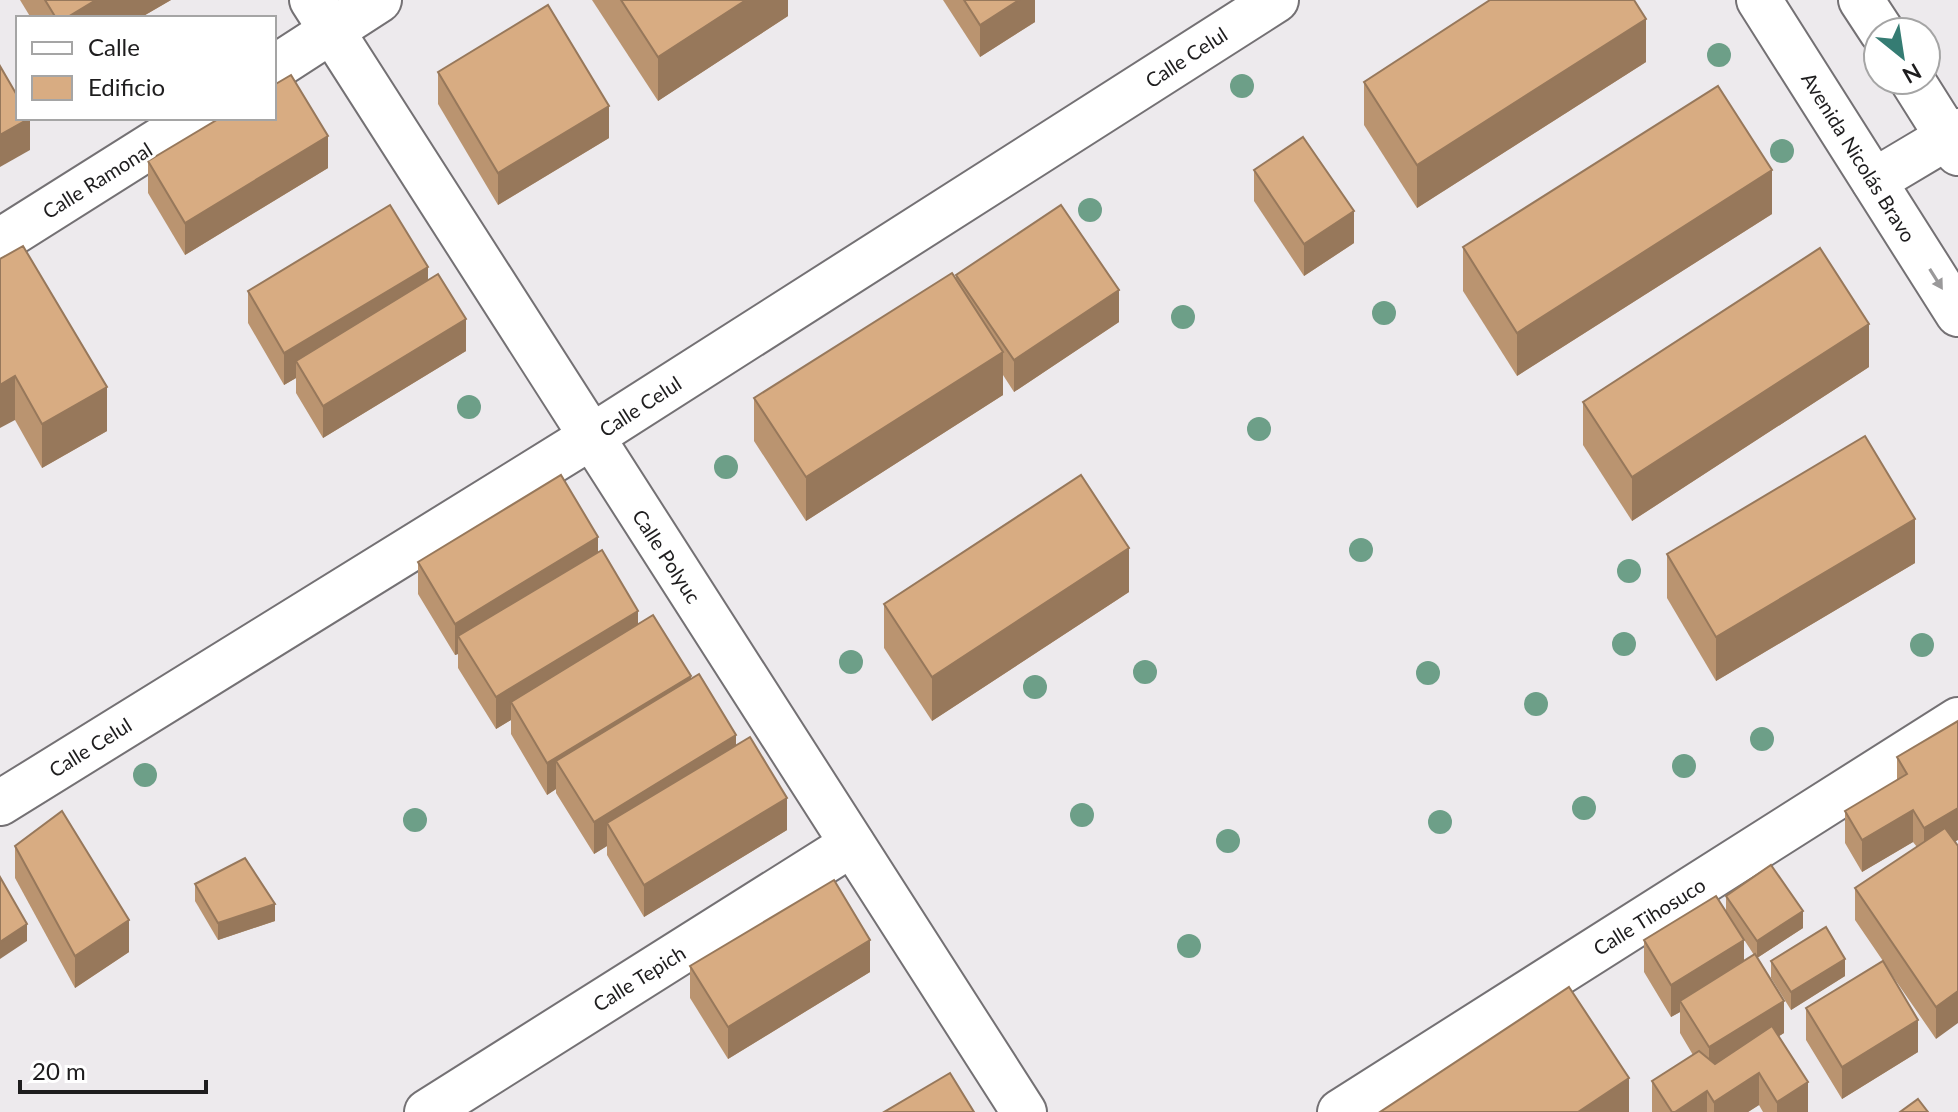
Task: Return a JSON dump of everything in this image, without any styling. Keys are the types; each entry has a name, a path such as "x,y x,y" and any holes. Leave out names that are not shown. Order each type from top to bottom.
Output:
{"street":[{"path":"276,66 321,16 379,0"},
{"name":"Calle Celul","path":"0,803 591,437 1276,0"},
{"name":"Avenida Nicolás Bravo","path":"1759,0 1958,314"},
{"name":"Calle Polyuc","path":"321,16 1024,1112"},
{"path":"1874,181 1955,140 1923,96"},
{"name":"Calle Ramonal","path":"0,241 192,120"},
{"name":"Calle Tihosuco","path":"1340,1112 1958,720"},
{"name":"Calle Tepich","path":"427,1112 852,844"}],"building":[{"path":"45,0 96,0 69,16 55,16"},
{"path":"621,0 746,0 658,57"},
{"path":"964,0 1019,0 980,25"},
{"path":"1490,0 1634,0 1646,19 1417,165 1364,82"},
{"path":"548,5 609,106 498,173 438,72"},
{"path":"0,66 16,94 16,120 26,120 0,135"},
{"path":"291,75 328,136 185,223 148,161 217,120 276,120 276,84"},
{"path":"1718,86 1772,170 1517,333 1463,247"},
{"path":"1303,137 1354,211 1304,244 1254,170"},
{"path":"390,205 428,267 284,353 248,291"},
{"path":"1061,205 1119,290 1014,360 956,275"},
{"path":"23,246 107,387 42,424 15,376 0,385 0,259"},
{"path":"1820,248 1869,324 1632,477 1583,402"},
{"path":"952,273 1003,352 806,477 754,398"},
{"path":"438,274 466,319 323,406 296,361"},
{"path":"1865,436 1915,519 1716,637 1667,554"},
{"path":"561,475 598,537 455,624 418,562"},
{"path":"1081,475 1129,548 932,677 884,604"},
{"path":"602,550 638,611 496,697 458,636"},
{"path":"653,615 691,676 547,763 511,702"},
{"path":"699,674 736,735 594,822 556,761"},
{"path":"1958,721 1958,808 1924,828 1913,810 1862,840 1845,811 1907,774 1897,757"},
{"path":"750,737 787,798 644,885 607,823"},
{"path":"62,811 129,920 75,956 15,846"},
{"path":"1945,828 1958,846 1958,991 1936,1007 1855,888"},
{"path":"245,858 275,904 218,923 195,884"},
{"path":"1771,865 1803,911 1757,941 1726,896"},
{"path":"0,877 27,924 0,942"},
{"path":"834,880 870,940 728,1027 690,966"},
{"path":"1716,896 1744,940 1671,985 1644,940"},
{"path":"1826,927 1845,959 1791,992 1771,961"},
{"path":"1755,954 1784,1001 1709,1047 1680,1001"},
{"path":"1883,961 1918,1020 1842,1067 1806,1008"},
{"path":"1569,987 1629,1078 1578,1112 1380,1112"},
{"path":"1772,1026 1808,1082 1777,1102 1759,1073 1714,1102 1707,1091 1672,1112 1652,1081 1699,1051 1715,1064"},
{"path":"950,1073 974,1112 884,1112"},
{"path":"1918,1099 1928,1112 1900,1112"}]}
